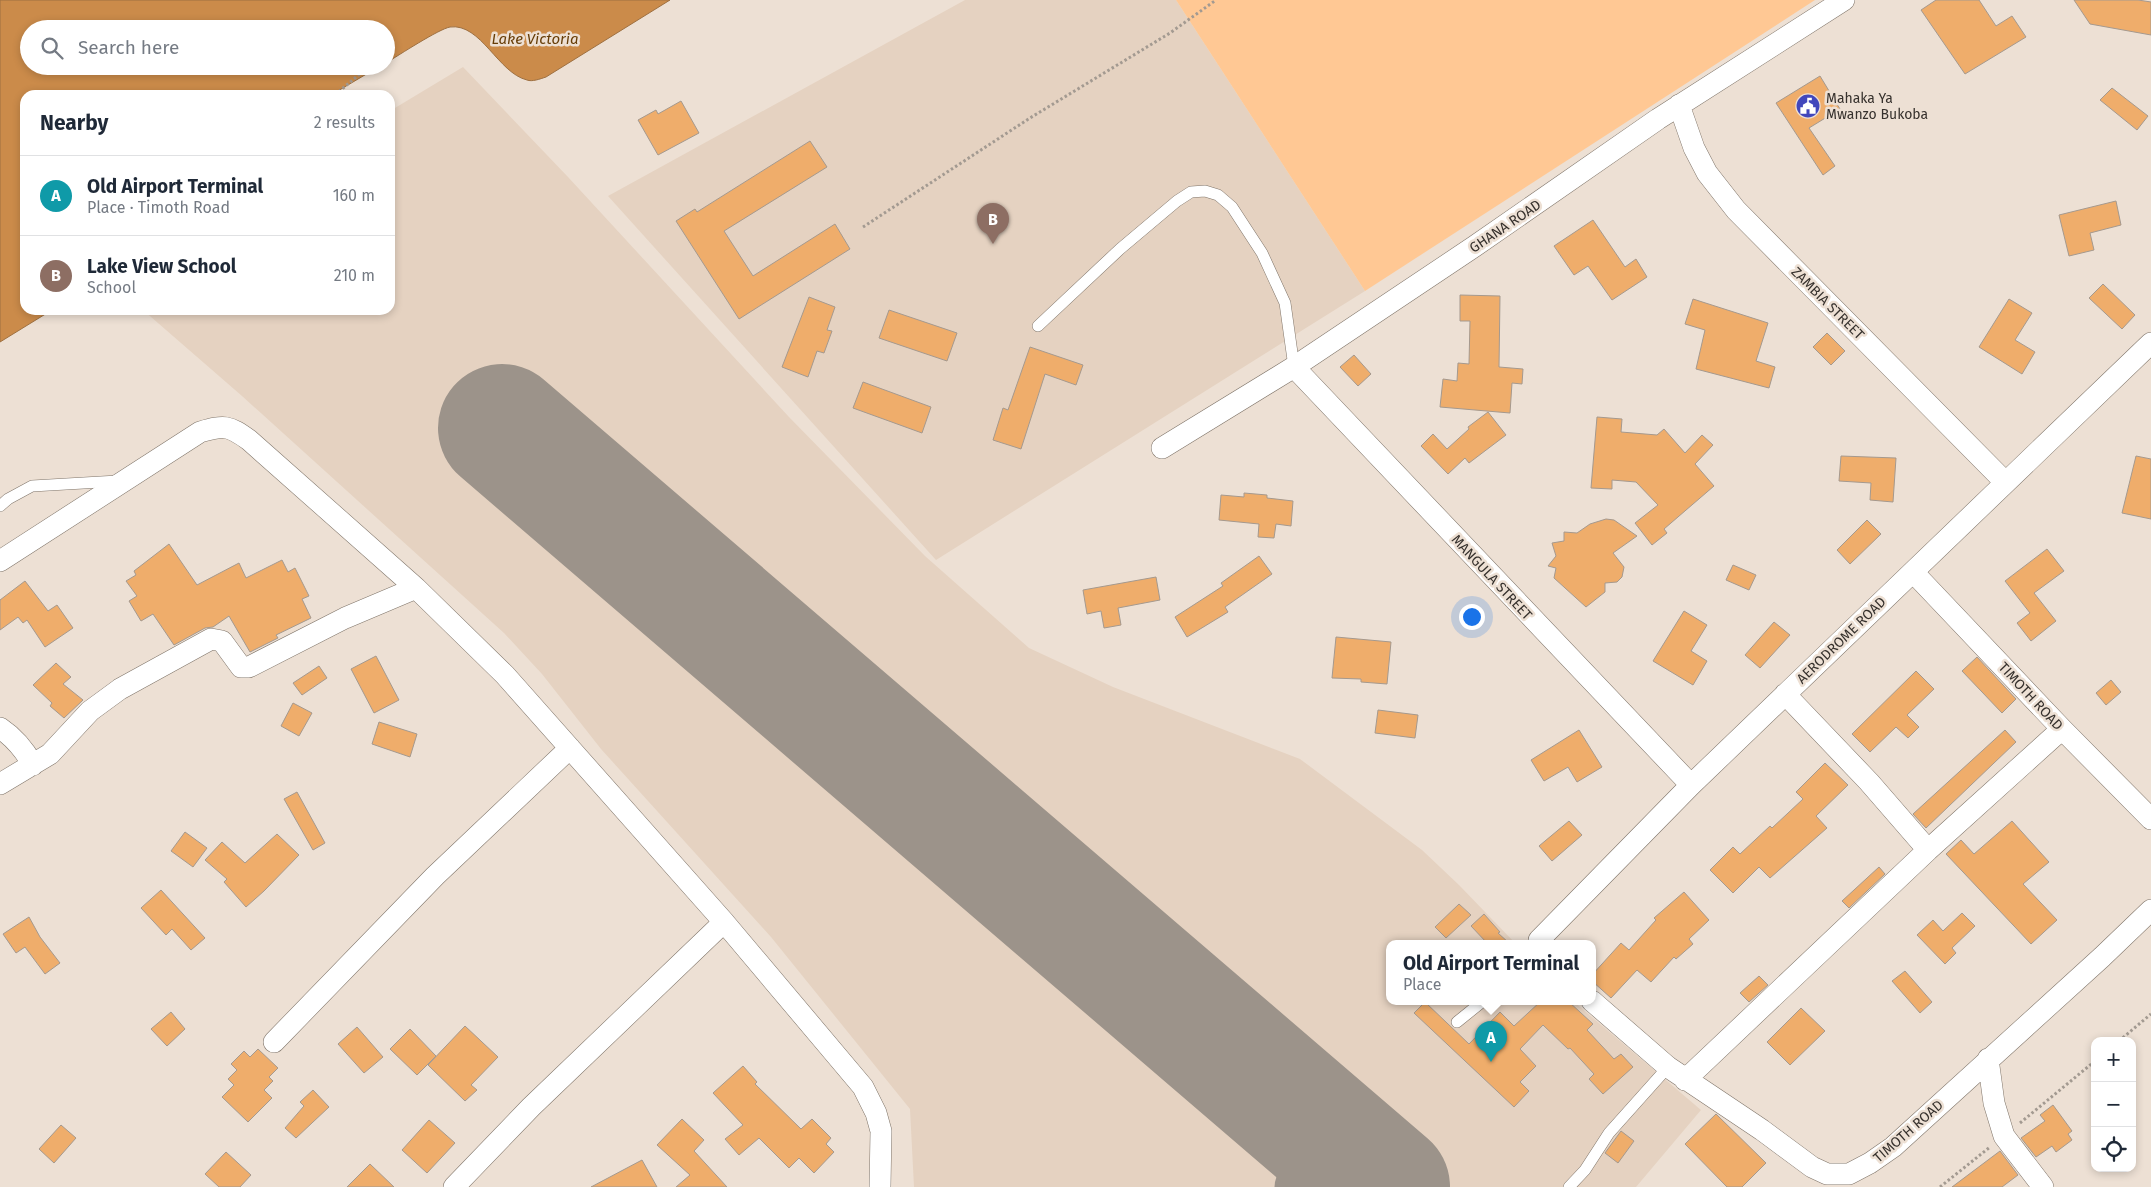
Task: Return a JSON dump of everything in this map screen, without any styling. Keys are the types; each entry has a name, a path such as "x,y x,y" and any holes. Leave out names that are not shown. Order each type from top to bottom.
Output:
{"street":[{"name":"GHANA ROAD","path":"1162,448 1294,367 1679,105 1844,0"},
{"name":"ZAMBIA STREET","path":"1679,105 1702,165 1736,210 2005,482"},
{"name":"AERODROME ROAD","path":"1539,940 1691,785 2151,343"},
{"name":"MANGULA STREET","path":"1294,367 1691,785"},
{"path":"0,561 200,432 221,426 235,430 249,440 416,588 500,669 724,922 863,1087 876,1113 881,1130 880,1187"},
{"name":"TIMOTH ROAD","path":"1913,572 2062,729 2149,812"},
{"path":"0,784 50,754 90,711 120,689 211,639 222,641 241,667 249,667 345,618 416,588"},
{"path":"1785,694 1869,782 1928,850"},
{"path":"0,728 14,738 33,764"},
{"path":"1685,1080 1928,850 2062,729"},
{"path":"274,1042 435,876 570,748"},
{"name":"TIMOTH ROAD","path":"1596,1004 1668,1068 1762,1130 1834,1181 1870,1163 1894,1146 2151,910"},
{"path":"454,1187 559,1079 724,922"},
{"path":"1988,1059 1994,1103 2004,1136 2043,1187"}],"lane":[{"path":"1038,326 1120,249 1177,201 1191,192 1205,192 1218,196 1232,208 1262,253 1284,302 1294,367"},
{"path":"0,506 8,499 32,486 122,481"},
{"path":"1458,1022 1478,1005"},
{"path":"1569,1187 1585,1170 1609,1133 1668,1068"}],"path":[{"path":"863,227 1030,118 1170,33 1216,0"},
{"path":"341,90 358,75"},
{"path":"2124,1037 2151,1014"}],"shaded area":[{"path":"965,0 1176,0 1365,291 936,560 608,196"},
{"path":"1176,0 1815,0 1365,291"},
{"path":"463,67 568,177 789,417 925,556 1029,648 1113,687 1300,759 1422,850 1512,940 1386,940 1386,1005 1578,1005 1701,1110 1636,1187 914,1187 910,1109 771,937 601,749 542,674 504,633 242,396 149,315 395,315 395,108"}],"water":[{"name":"Lake Victoria","path":"0,0 670,0 546,77 531,81 517,76 480,40 461,28 450,27 437,32 395,58 395,20 20,20 20,75 365,75 339,90 20,90 20,315 44,315 0,342"}],"building":[{"path":"1936,0 1979,0 1996,26 2012,16 2026,37 1965,74 1921,10"},
{"path":"2074,0 2138,0 2151,2 2151,35 2090,24"},
{"name":"Mahaka Ya Mwanzo Bukoba","path":"1820,76 1840,109 1809,128 1835,166 1823,175 1776,103"},
{"path":"2112,88 2148,116 2137,130 2100,100"},
{"path":"681,101 699,133 658,155 638,120 656,110 658,114"},
{"path":"810,141 827,167 724,231 753,276 835,224 850,249 739,319 676,221 695,209 697,212"},
{"path":"2116,201 2121,225 2090,233 2094,250 2069,256 2059,215"},
{"path":"1593,220 1625,267 1636,259 1647,277 1612,300 1588,266 1574,275 1554,246"},
{"path":"2103,284 2135,315 2122,329 2089,298"},
{"path":"1460,295 1500,296 1499,367 1523,369 1522,384 1512,383 1510,413 1440,407 1443,379 1457,381 1458,363 1469,364 1470,321 1460,321"},
{"path":"809,297 835,307 827,330 832,331 824,353 817,351 808,377 782,367"},
{"path":"1693,299 1768,323 1756,361 1775,367 1769,388 1696,369 1705,330 1685,324"},
{"path":"2009,299 2032,313 2015,340 2035,352 2022,374 1979,347"},
{"path":"889,310 957,333 947,361 879,338"},
{"path":"1827,333 1845,351 1831,365 1813,347"},
{"path":"1030,347 1083,365 1076,385 1045,374 1021,449 993,440 1003,408 1008,410"},
{"path":"1354,355 1371,374 1358,386 1340,367"},
{"path":"863,382 931,407 922,433 853,408"},
{"path":"1488,412 1506,435 1469,463 1465,458 1448,474 1421,446 1433,434 1447,449 1469,429 1468,427"},
{"path":"1597,417 1622,419 1621,432 1657,435 1664,429 1685,453 1702,435 1713,445 1695,464 1714,486 1664,529 1667,533 1652,545 1635,523 1658,505 1636,482 1612,480 1612,489 1591,488"},
{"path":"1841,456 1896,458 1893,502 1870,500 1871,483 1839,481"},
{"path":"2136,456 2151,459 2151,519 2122,513"},
{"path":"1244,493 1267,495 1267,498 1293,501 1291,526 1276,524 1274,538 1258,537 1259,524 1219,520 1221,495 1244,497"},
{"path":"1606,519 1614,520 1637,536 1613,553 1624,567 1622,577 1617,582 1605,583 1605,592 1586,607 1554,578 1556,568 1548,566 1556,556 1552,543 1564,541 1564,532 1577,533 1590,524"},
{"path":"1867,520 1881,534 1850,564 1837,550"},
{"path":"169,544 197,585 239,563 246,578 282,560 288,572 295,568 309,596 302,599 311,618 276,635 278,638 250,652 229,616 213,627 205,628 174,645 153,614 141,621 129,601 137,596 126,581 136,575 134,571"},
{"path":"2047,549 2064,571 2034,593 2056,621 2031,641 2017,623 2030,613 2005,581"},
{"path":"1259,556 1272,574 1225,607 1228,612 1187,637 1175,617 1223,586 1221,583"},
{"path":"1733,565 1756,575 1749,590 1726,580"},
{"path":"1156,577 1160,600 1118,608 1121,625 1104,628 1101,611 1087,614 1083,590"},
{"path":"25,581 48,611 57,605 73,628 45,647 27,620 23,623 18,617 0,630 0,600"},
{"path":"1684,611 1707,625 1691,651 1707,661 1693,685 1653,661"},
{"path":"1774,622 1790,635 1760,668 1745,655"},
{"path":"1336,637 1391,642 1387,684 1361,682 1361,679 1332,678"},
{"path":"376,656 399,700 374,713 351,669"},
{"path":"1977,657 2016,699 2002,713 1962,671"},
{"path":"56,663 71,677 63,684 83,700 64,718 50,706 52,703 33,685"},
{"path":"319,666 327,678 302,695 293,683"},
{"path":"1916,671 1934,689 1907,715 1919,727 1908,738 1896,727 1870,752 1852,734"},
{"path":"2111,680 2121,692 2106,705 2096,693"},
{"path":"293,703 312,713 299,736 281,726"},
{"path":"1378,710 1418,715 1415,738 1375,733"},
{"path":"379,722 417,734 410,757 372,744"},
{"path":"1579,730 1602,767 1577,782 1568,767 1544,781 1531,760"},
{"path":"2005,730 2016,742 1926,828 1913,814"},
{"path":"1825,763 1848,785 1816,816 1827,828 1770,878 1759,867 1733,893 1710,870 1733,847 1740,854 1770,826 1772,828 1803,799 1796,792"},
{"path":"297,792 325,843 313,850 284,799"},
{"path":"1569,821 1582,835 1552,861 1539,846"},
{"path":"2012,821 2049,862 2023,884 2057,920 2031,944 1946,854 1961,840 1974,854"},
{"path":"185,832 207,848 193,867 171,851"},
{"path":"277,834 299,855 246,907 224,882 227,879 205,860 222,842 245,863"},
{"path":"1879,867 1885,874 1849,908 1842,901"},
{"path":"161,890 205,938 191,950 172,929 166,935 141,908"},
{"path":"1684,892 1709,920 1689,939 1693,944 1676,959 1674,957 1651,982 1637,970 1611,998 1596,985 1596,971 1621,943 1629,950 1656,920 1654,918"},
{"path":"1459,904 1471,915 1446,938 1435,927"},
{"path":"1962,913 1975,926 1952,948 1956,953 1945,964 1917,935 1933,920 1943,931"},
{"path":"1484,914 1506,940 1484,940 1471,926"},
{"path":"29,917 40,937 60,963 45,974 25,947 16,953 3,934"},
{"path":"1905,971 1932,1002 1920,1013 1892,981"},
{"path":"1759,976 1768,985 1749,1002 1740,993"},
{"path":"1422,1005 1428,1005 1469,1044 1500,1012 1514,1026 1537,1005 1572,1005 1593,1024 1587,1030 1614,1059 1621,1054 1633,1067 1603,1094 1589,1079 1594,1074 1570,1048 1568,1049 1543,1025 1520,1049 1536,1066 1520,1082 1529,1091 1514,1107 1414,1013"},
{"path":"1801,1008 1825,1031 1790,1065 1767,1042"},
{"path":"171,1012 185,1029 167,1046 151,1029"},
{"path":"465,1026 498,1057 471,1085 477,1090 465,1101 428,1065"},
{"path":"357,1027 383,1057 364,1073 338,1044"},
{"path":"410,1029 436,1056 417,1075 390,1049"},
{"path":"258,1049 278,1068 269,1077 273,1081 264,1090 272,1098 248,1122 222,1097 234,1085 228,1079 237,1070 231,1064 244,1051 250,1057"},
{"path":"743,1066 757,1082 755,1084 801,1129 812,1119 831,1138 826,1144 834,1152 814,1173 799,1158 789,1168 759,1138 739,1155 725,1139 743,1125 713,1093"},
{"path":"313,1090 329,1107 296,1138 285,1128 304,1106 300,1102"},
{"path":"2053,1105 2072,1131 2068,1134 2072,1140 2056,1152 2052,1146 2036,1157 2021,1138 2045,1121 2040,1115"},
{"path":"1716,1114 1766,1163 1742,1187 1727,1187 1685,1144"},
{"path":"682,1119 704,1140 694,1151 727,1187 676,1187 690,1175 657,1145"},
{"path":"429,1120 455,1143 427,1173 402,1150"},
{"path":"61,1125 76,1138 54,1163 39,1149"},
{"path":"1621,1131 1634,1141 1618,1163 1605,1153"},
{"path":"2000,1151 2018,1175 2002,1187 1952,1187"},
{"path":"226,1152 251,1175 240,1187 219,1187 205,1174"},
{"path":"642,1160 657,1187 591,1187"},
{"path":"370,1164 394,1187 347,1187"}],"taxiway":[{"path":"1300,1187 1315,1172"}],"runway":[{"path":"502,428 1386,1187"}],"place":[{"name":"Mahaka Ya Mwanzo Bukoba","path":"1808,106"},
{"name":"Lake View School","path":"993,244"},
{"name":"Old Airport Terminal","path":"1491,1062"}]}
